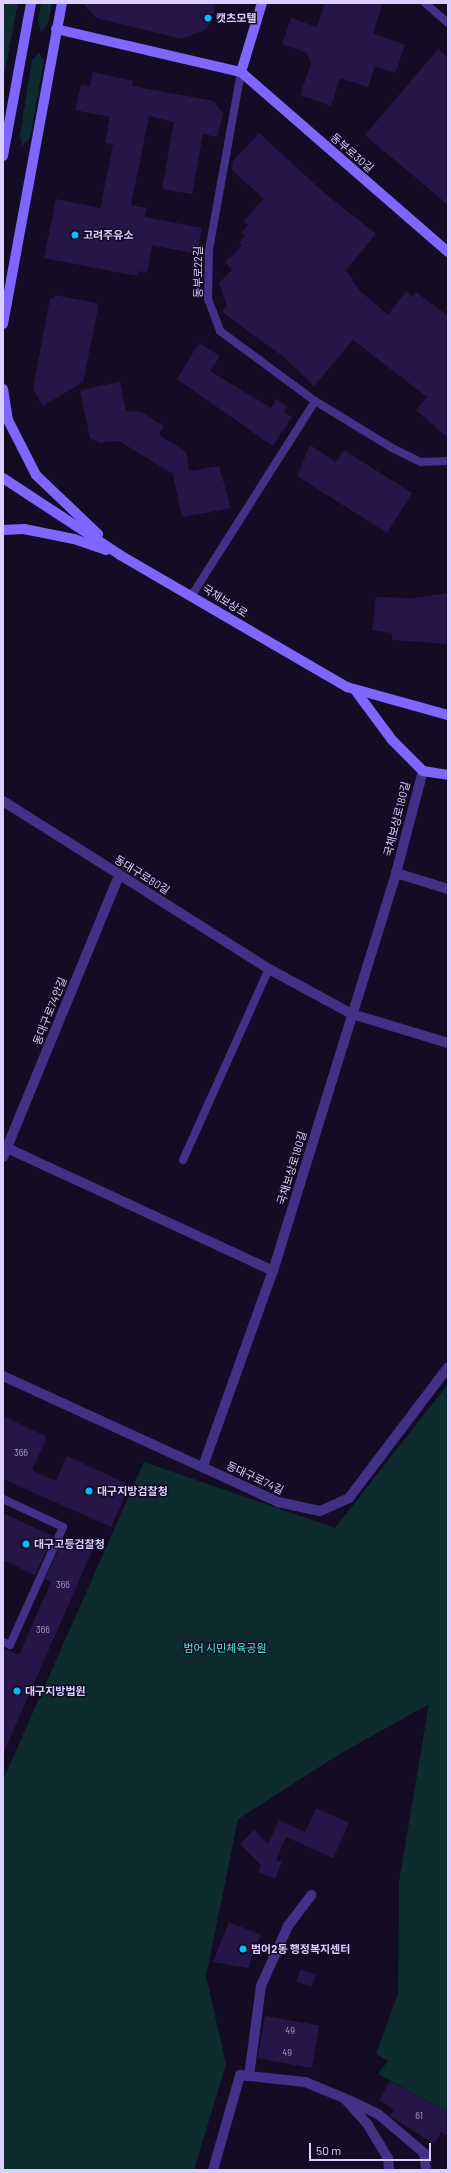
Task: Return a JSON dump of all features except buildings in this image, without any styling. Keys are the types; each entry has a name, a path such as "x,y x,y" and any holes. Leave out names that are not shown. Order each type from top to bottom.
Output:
{"main road":[{"path":"3,156 31,3"},
{"path":"3,324 56,29 62,3"},
{"name":"동부로22길","path":"241,72 262,3"},
{"path":"56,29 241,72"},
{"name":"동부로30길","path":"241,72 448,252"},
{"path":"3,389 8,420 36,475 120,555"},
{"name":"국채보상로","path":"3,478 120,555 355,690 448,715"},
{"path":"3,530 24,529 74,539 120,555"},
{"path":"355,690 392,740 423,771 448,775"}],"street":[{"name":"국채보상로180길","path":"203,1466 273,1272 396,873 423,771"},
{"name":"동대구로80길","path":"3,801 269,969 352,1014 448,1043"},
{"name":"국채보상로180길","path":"396,873 448,889"},
{"name":"동대구로74안길","path":"5,1152 119,875"},
{"path":"5,1152 273,1272"},
{"name":"동대구로74길","path":"3,1376 304,1511 320,1511 336,1506 349,1498 448,1367"},
{"path":"249,2076 261,1986 288,1926 311,1895"},
{"path":"213,2170 240,2075 305,2082 378,2114 424,2153 426,2170"},
{"path":"344,2098 368,2125 388,2158 389,2170"}],"lane":[{"path":"425,3 448,23"},
{"name":"동부로22길","path":"241,72 208,250 208,299 220,331 315,401"},
{"path":"192,595 315,401 421,462 448,461"},
{"path":"183,1160 269,969"},
{"path":"3,1499 63,1528 10,1645 3,1642"}],"green space":[{"path":"5,3 18,3 3,81 3,13"},
{"path":"41,3 52,3 48,24 41,32 38,21"},
{"path":"39,53 44,60 30,138 22,146 20,135 32,60"},
{"name":"범어 시민체육공원","path":"448,1384 448,2112 378,2074 388,2061 376,2054 398,1994 399,1882 429,1704 338,1755 238,1819 206,1976 226,2064 194,2170 3,2170 3,1780 144,1462 335,1528"}],"place":[{"name":"캣츠모텔","path":"208,18"},
{"name":"고려주유소","path":"75,235"},
{"name":"대구지방검찰청","path":"89,1491"},
{"name":"대구고등검찰청","path":"26,1544"},
{"name":"대구지방법원","path":"17,1691"},
{"name":"범어2동 행정복지센터","path":"243,1949"}]}
